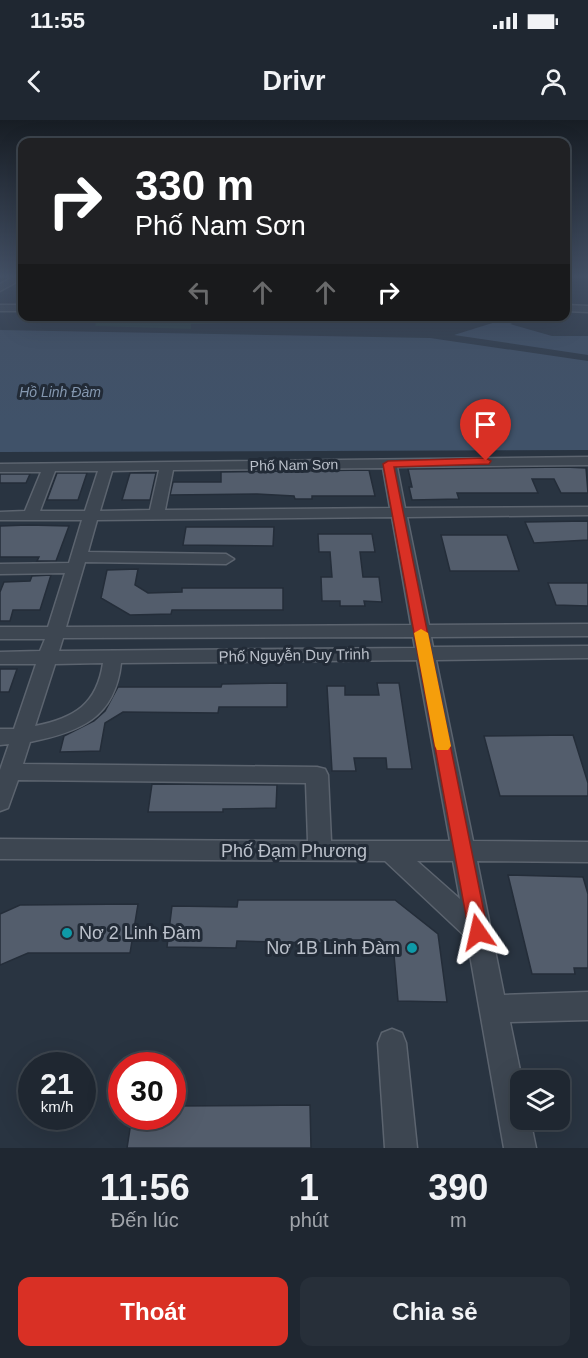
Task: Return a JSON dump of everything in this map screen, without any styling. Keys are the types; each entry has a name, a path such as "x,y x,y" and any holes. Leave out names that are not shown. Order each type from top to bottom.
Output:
{"street":[{"name":"Phố Nam Sơn","path":"0,468 588,460"},
{"path":"388,464 520,1148"},
{"path":"156,514 167,466"},
{"path":"31,516 50,467"},
{"path":"0,802 48,657 106,467"},
{"path":"0,516 588,511"},
{"path":"0,569 76,563 226,559"},
{"name":"Phố Nguyễn Duy Trinh","path":"0,633 588,630"},
{"name":"Phố Nguyễn Duy Trinh","path":"0,658 588,651"},
{"path":"0,736 22,736 48,732 84,715 106,692 113,657"},
{"path":"10,772 317,775 320,851"},
{"name":"Phố Đạm Phương","path":"0,849 588,852"},
{"path":"390,851 478,932"},
{"path":"493,1009 588,1006"},
{"path":"392,1043 400,1148"}],"green space":[{"path":"191,325 191,329 95,326"}],"water":[{"path":"486,325 513,325 552,336 588,336 588,355 454,335"},
{"name":"Hồ Linh Đàm","path":"0,330 430,338 588,361 588,450 0,452"}],"building":[{"path":"586,468 588,493 561,493 554,479 532,479 538,493 457,493 459,499 412,500 409,487 412,487 408,469"},
{"path":"369,470 375,496 312,496 312,499 295,499 294,496 257,494 170,495 173,482 221,482 221,472"},
{"path":"57,473 87,473 78,500 47,500"},
{"path":"130,473 156,473 150,500 122,500"},
{"path":"0,474 30,474 26,483 0,483"},
{"path":"588,521 588,540 534,543 525,522"},
{"path":"0,526 69,526 56,561 37,561 39,557 0,557"},
{"path":"186,527 274,527 273,546 183,545"},
{"path":"318,534 372,534 375,552 360,552 363,577 379,577 382,602 364,601 365,606 340,606 340,601 322,601 321,577 332,577 330,552 319,552"},
{"path":"441,535 507,535 519,571 450,571"},
{"path":"138,569 135,585 148,593 182,592 182,588 283,588 283,610 172,610 171,614 130,615 101,598 107,570"},
{"path":"51,575 40,610 13,610 10,621 0,621 0,592 4,582 30,581 32,576"},
{"path":"548,583 588,583 588,606 556,605"},
{"path":"0,669 17,669 9,692 0,692"},
{"path":"287,683 287,707 219,707 218,713 123,712 105,723 100,751 60,752 64,736 94,721 105,711 118,687 221,687 222,684"},
{"path":"377,683 399,683 412,769 387,769 386,758 354,758 356,771 332,771 327,686 345,686 345,695 379,695"},
{"path":"573,735 588,783 588,796 500,796 484,736"},
{"path":"152,784 277,785 276,808 223,809 223,812 148,812"},
{"path":"508,875 583,877 588,894 588,968 574,968 575,974 532,974"},
{"path":"238,900 395,900 438,934 447,1002 398,1001 394,955 374,940 321,940 322,943 237,941 236,948 167,947 172,906 237,907"},
{"name":"Nơ 2 Linh Đàm","path":"138,904 130,953 28,953 0,965 0,914 20,905"},
{"path":"310,1105 311,1148 127,1148 130,1130 186,1130 186,1106"}],"slow traffic":[{"path":"421,633 443,746"}],"place":[{"name":"Nơ 2 Linh Đàm","path":"67,933"},
{"name":"Nơ 1B Linh Đàm","path":"412,948"}],"route":[{"path":"478,932 388,464 486,461"}]}
